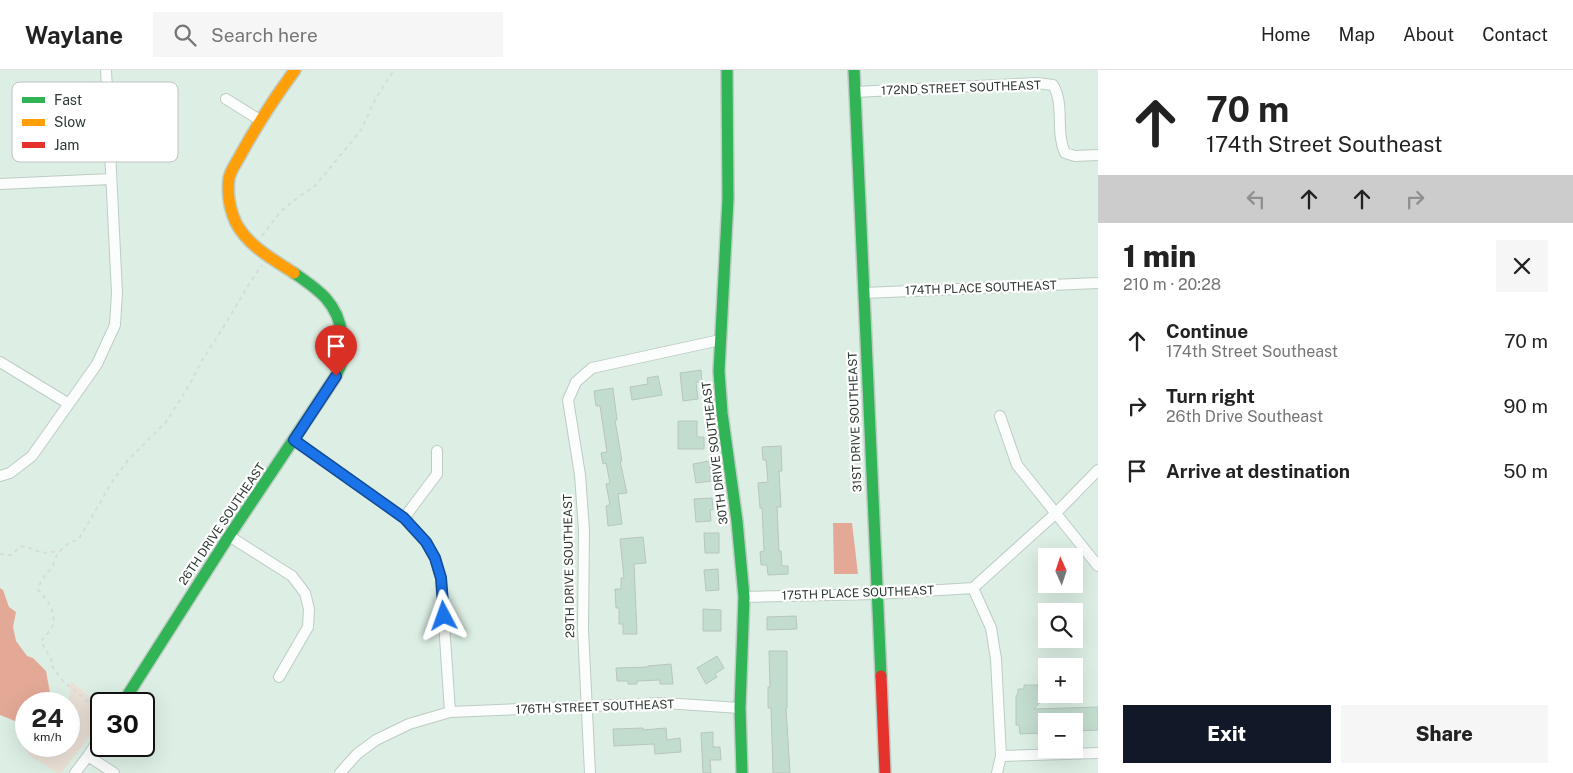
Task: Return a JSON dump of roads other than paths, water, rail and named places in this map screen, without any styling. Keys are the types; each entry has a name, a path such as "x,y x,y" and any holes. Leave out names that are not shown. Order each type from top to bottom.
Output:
{"street":[{"path":"226,99 260,120 295,70"},
{"name":"30TH DRIVE SOUTHEAST","path":"727,70 728,199 719,371 722,413 737,521 744,597 740,708 742,773"},
{"name":"31ST DRIVE SOUTHEAST","path":"854,70 885,773"},
{"name":"172ND STREET SOUTHEAST","path":"855,92 1053,84 1058,94 1061,143 1065,153 1076,156 1098,155"},
{"name":"26TH DRIVE SOUTHEAST","path":"130,692 229,536 336,376 343,358 341,326 334,307 313,287 255,246 243,235 234,219 229,200 229,181 260,120"},
{"path":"5,475 32,456 52,430 97,364 116,325 117,293 110,162"},
{"path":"0,184 111,179"},
{"name":"174TH PLACE SOUTHEAST","path":"864,293 1098,283"},
{"name":"29TH DRIVE SOUTHEAST","path":"590,773 583,629 584,530 580,475 568,400 576,382 592,368 720,340"},
{"path":"0,362 68,404"},
{"path":"1000,416 1017,465 1098,566"},
{"path":"294,440 404,518 426,542 435,558 441,578 450,712"},
{"path":"404,518 437,474 437,451"},
{"path":"997,773 1002,756 996,659 991,628 973,588 1055,514 1098,470"},
{"path":"229,536 292,576 305,593 309,609 308,627 279,677"},
{"name":"175TH PLACE SOUTHEAST","path":"744,597 876,594 973,588"},
{"name":"176TH STREET SOUTHEAST","path":"340,773 357,754 376,740 409,724 450,712 664,703 740,708"},
{"path":"1002,756 1098,752"},
{"path":"75,773 90,753"},
{"path":"88,756 114,773"}]}
